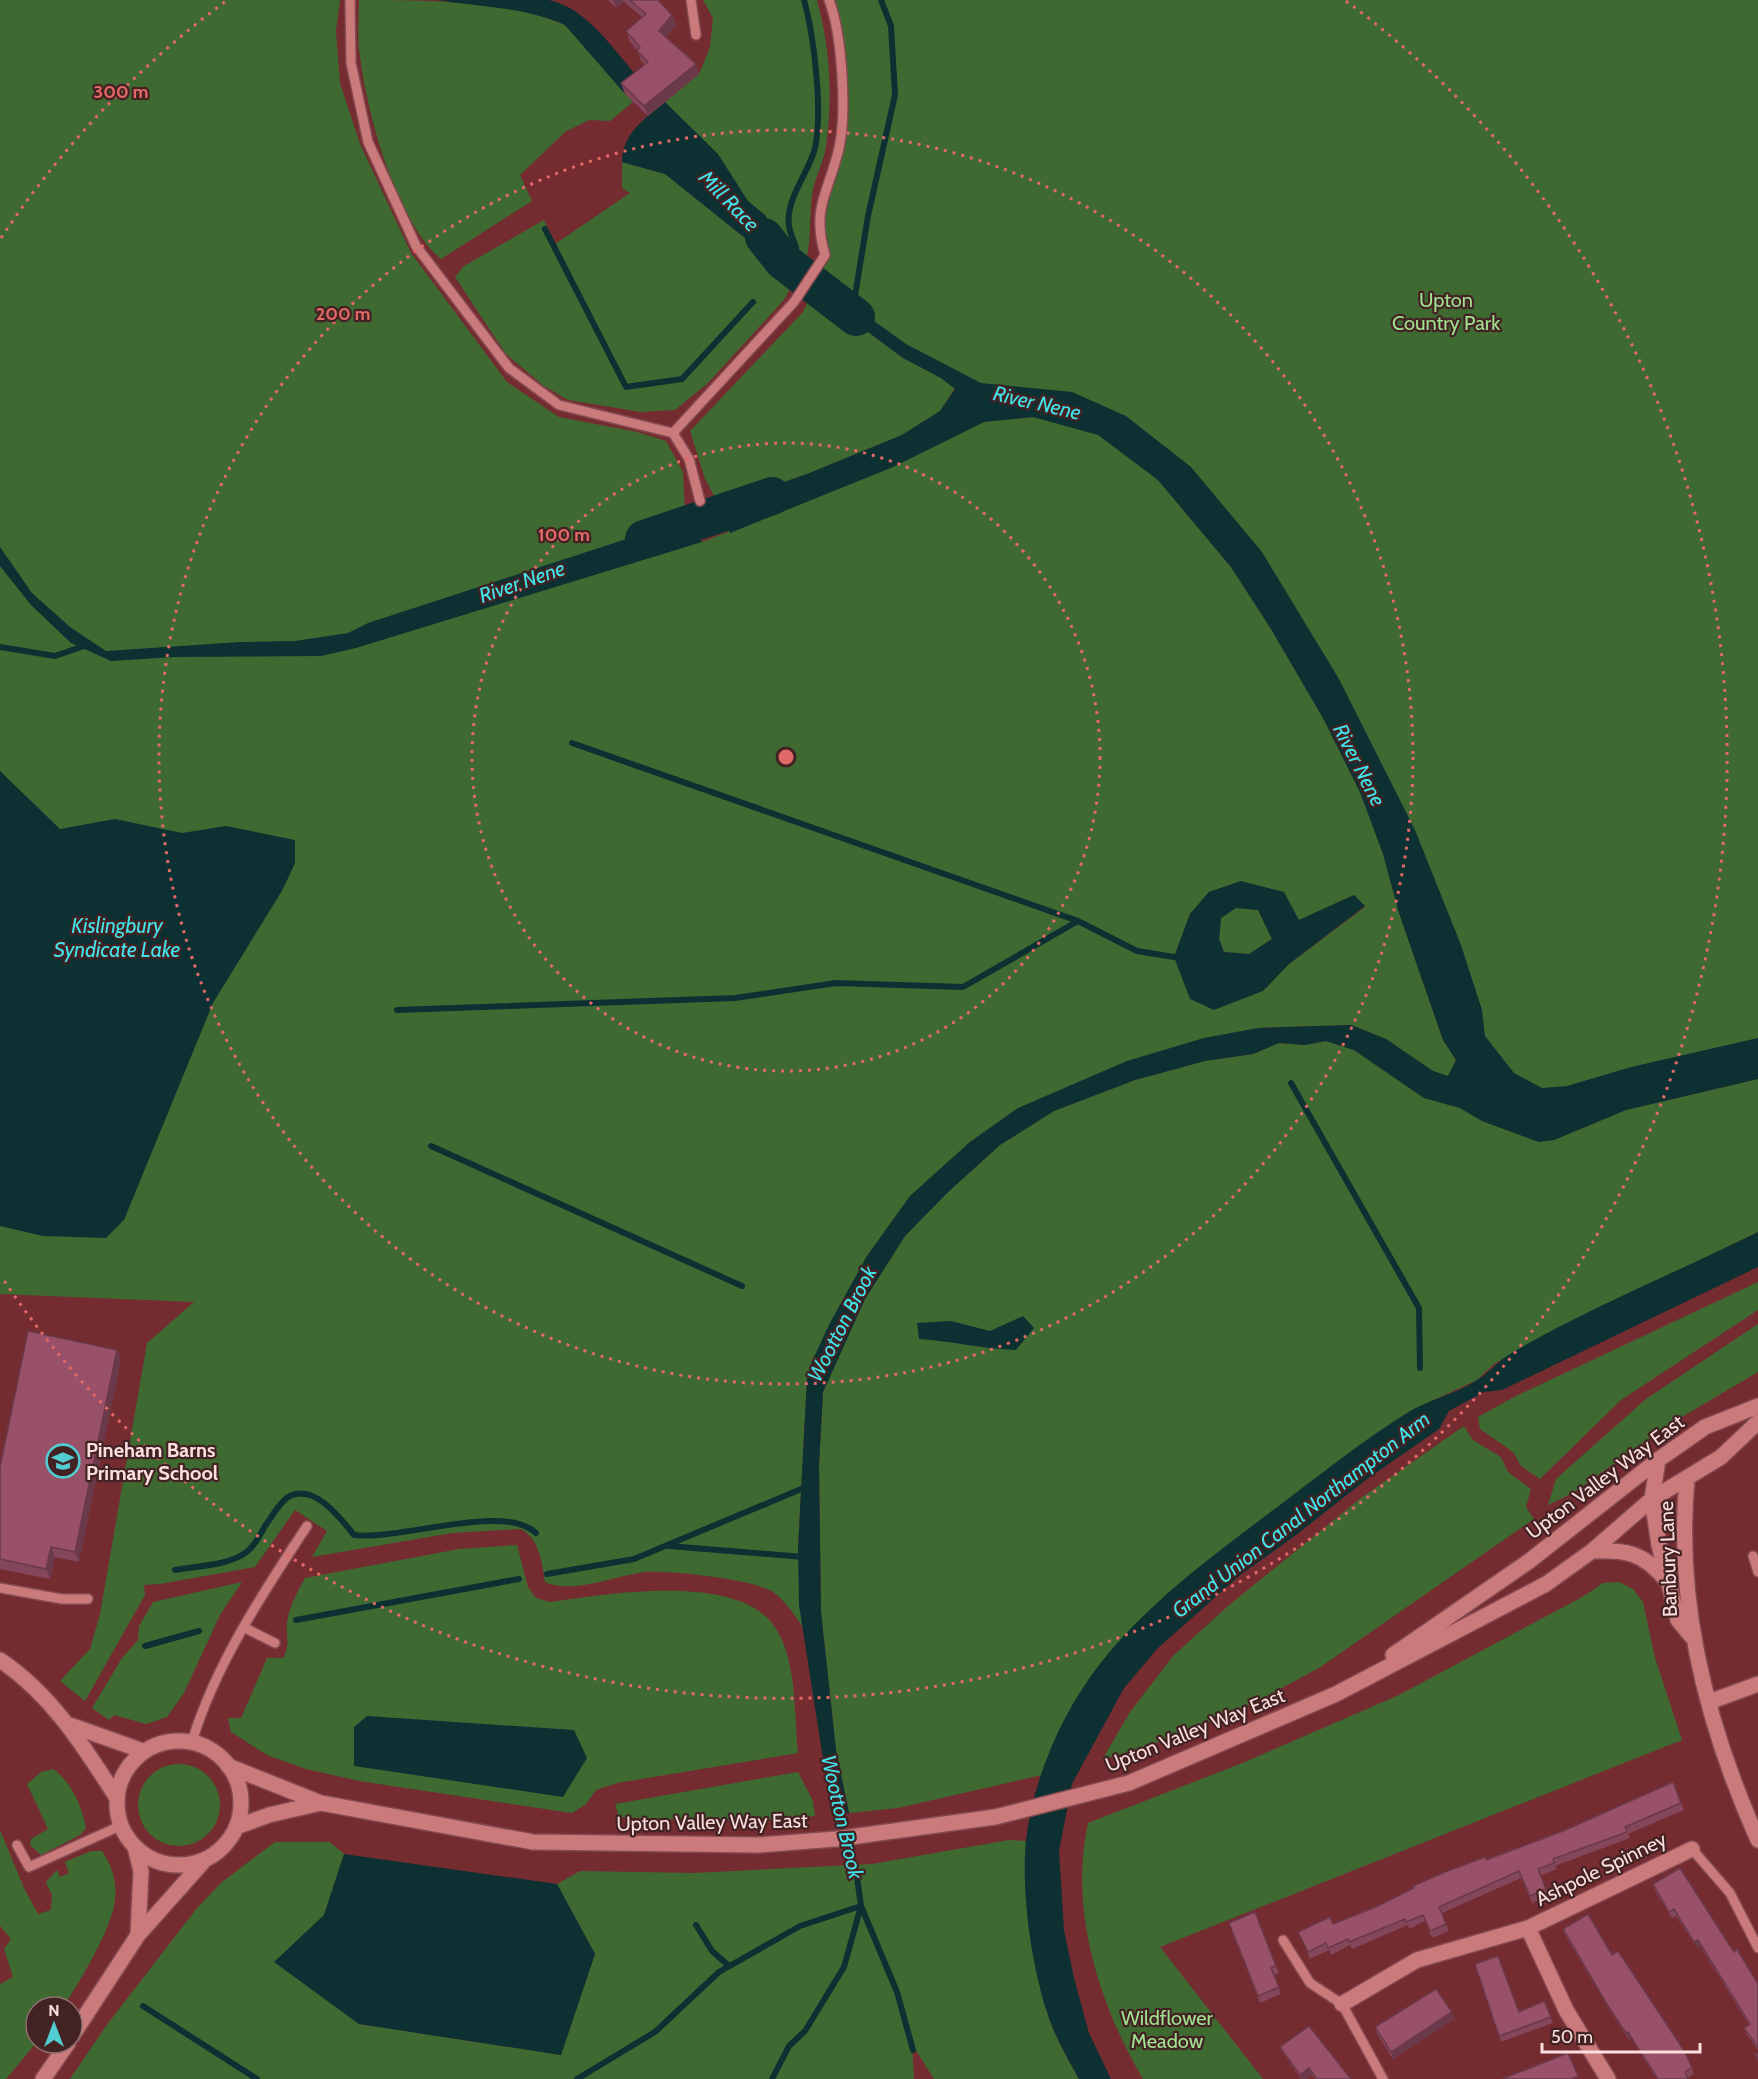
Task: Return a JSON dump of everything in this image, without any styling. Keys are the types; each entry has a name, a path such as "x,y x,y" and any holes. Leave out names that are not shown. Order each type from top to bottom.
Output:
{"street":[{"name":"Upton Valley Way East","path":"1336,1694 1528,1562 1658,1460 1705,1427 1758,1406"},
{"name":"Upton Valley Way East","path":"228,1766 321,1803 533,1842 760,1845 908,1830 995,1817 1130,1783 1336,1694 1546,1584 1592,1551 1652,1499 1687,1480 1721,1457 1758,1422"},
{"name":"Banbury Lane","path":"1658,1460 1652,1499 1667,1583 1678,1620 1692,1637"},
{"name":"Banbury Lane","path":"1687,1480 1683,1535 1692,1637 1734,1785 1758,1840"},
{"path":"1592,1551 1620,1550 1639,1557 1652,1563 1667,1583"},
{"path":"0,1660 18,1672 70,1725 117,1798"},
{"path":"1709,1702 1758,1684"},
{"path":"70,1725 143,1750"},
{"path":"84,2018 138,1935 204,1861 218,1851 236,1827 241,1806 238,1785 228,1766 206,1748 192,1742 159,1744 143,1750 130,1763 121,1781 117,1798 120,1826 135,1847 146,1857 161,1863 191,1865 204,1861"},
{"name":"Upton Valley Way East","path":"236,1827 269,1815 321,1803"},
{"path":"135,1847 141,1871 138,1935"},
{"name":"Ashpole Spinney","path":"1342,2004 1417,1960 1528,1928 1692,1849"},
{"name":"Ashpole Spinney","path":"1528,1928 1566,2010 1608,2079"},
{"path":"43,2079 60,2055"}],"lane":[{"path":"350,0 351,63 368,142 416,246 440,274 509,368 559,405 674,433 688,459 700,501"},
{"path":"691,0 696,35"},
{"path":"674,433 794,302 825,255 819,233 820,213 840,146 842,70 829,0"},
{"path":"192,1742 202,1707 214,1680 277,1571 307,1526"},
{"path":"1753,1556 1758,1572"},
{"path":"0,1588 62,1599 88,1599"},
{"path":"245,1628 275,1643"},
{"path":"17,1845 29,1867 120,1826"},
{"path":"1692,1849 1730,1893 1758,1948"},
{"path":"1283,1940 1310,1983 1342,2004 1383,2079"}],"green space":[{"path":"0,0 340,0 336,31 340,83 360,144 411,253 507,382 559,417 637,432 666,441 683,472 685,510 702,542 893,467 984,422 1033,417 1098,434 1158,480 1231,567 1271,629 1323,718 1360,792 1383,854 1399,913 1443,1040 1456,1060 1448,1076 1433,1071 1386,1039 1351,1025 1258,1028 1018,1108 970,1142 910,1196 867,1256 830,1323 807,1379 798,1548 803,1627 785,1603 773,1592 763,1587 731,1579 645,1572 581,1585 556,1585 545,1582 541,1559 535,1544 532,1538 520,1529 452,1533 312,1557 327,1531 295,1510 255,1567 144,1585 145,1595 85,1701 60,1681 90,1649 100,1614 147,1343 194,1302 0,1294","holes":["1241,881 1299,920 1354,895 1365,907 1289,964 1263,991 1174,957 1190,914 1209,892"]},
{"path":"359,0 437,1 491,6 542,17 565,25 633,102 610,121 589,120 565,132 520,175 532,201 441,259 410,219 386,165 369,107 364,80 358,35"},
{"path":"703,0 817,0 825,36 830,91 825,152 812,195 809,241 804,268 783,246 765,215 748,201 665,102 699,74 710,47 713,18"},
{"name":"Upton Country Park","path":"829,0 1758,0 1758,1057 1630,1085 1493,1095 1399,844 1238,549 1080,408 980,390 903,352 808,280 825,255 819,233 840,146 842,70"},
{"path":"622,162 665,174 796,279 783,301 708,383 675,410 641,412 568,400 544,386 506,354 455,277 464,266 544,220 555,244 630,193 622,188"},
{"path":"813,291 903,358 955,388 940,411 902,435 807,474 719,505 705,479 690,431 803,312"},
{"path":"1236,908 1258,910 1272,939 1249,954 1224,952 1219,939 1221,918"},
{"path":"1326,1041 1354,1050 1424,1098 1460,1108 1482,1121 1539,1142 1554,1140 1626,1110 1758,1079 1758,1232 1539,1338 1494,1364 1477,1380 1410,1411 1364,1442 1222,1549 1127,1633 1100,1664 1080,1693 1042,1775 898,1808 849,1813 836,1750 821,1612 819,1466 823,1392 865,1299 905,1236 947,1193 1000,1145 1054,1111 1135,1080 1205,1061 1253,1054 1279,1043 1305,1045"},
{"path":"1758,1282 1758,1310 1621,1400 1540,1479 1521,1466 1513,1452 1480,1429 1478,1417 1514,1397"},
{"path":"1758,1324 1758,1372 1670,1424 1573,1493 1548,1505 1556,1479 1646,1399"},
{"path":"1464,1426 1473,1440 1501,1457 1508,1472 1531,1489 1526,1507 1534,1519 1319,1668 1246,1707 1168,1739 1102,1760 1130,1712 1173,1656 1228,1606 1361,1498"},
{"path":"517,1545 528,1587 536,1598 550,1602 605,1595 673,1591 707,1593 737,1600 761,1613 778,1632 789,1660 794,1691 798,1753 617,1783 596,1790 586,1804 572,1813 359,1781 306,1769 267,1755 231,1732 228,1718 241,1718 267,1658 283,1658 286,1652 289,1612 305,1578 459,1549"},
{"path":"242,1582 220,1615 184,1693 167,1717 146,1724 114,1715 109,1720 92,1708 122,1658 138,1640 139,1626 153,1602"},
{"name":"Wildflower Meadow","path":"1619,1582 1633,1589 1643,1602 1655,1658 1682,1740 1160,1947 1263,2079 1143,2079 1113,2020 1092,1956 1085,1922 1082,1889 1083,1856 1088,1823 1245,1762 1399,1695 1584,1596 1603,1583"},
{"path":"179,1764 195,1767 208,1776 217,1789 220,1805 217,1821 208,1834 195,1843 179,1846 163,1843 150,1834 141,1821 138,1805 141,1789 150,1776 163,1767"},
{"path":"53,1769 65,1780 75,1795 86,1828 80,1835 41,1855 30,1845 31,1839 48,1829 27,1784 41,1772"},
{"path":"798,1772 813,1801 815,1816 741,1820 619,1817 615,1804"},
{"path":"0,1830 24,1888 38,1914 51,1910 52,1895 46,1882 57,1870 60,1877 69,1873 65,1862 91,1851 102,1851 111,1868 115,1886 109,1924 70,1995 24,1995 24,2055 26,2055 6,2079 0,2079 0,1984 13,1977 4,1949 11,1939 0,1926"},
{"path":"1009,1840 1026,1841 1030,1927 1036,1970 1053,2029 1079,2079 934,2079 912,2044 914,2079 70,2079 106,2026 197,1908 222,1882 275,1842 330,1842 344,1854 324,1915 275,1962 359,2024 561,2055 595,1954 557,1884 580,1871 693,1873 872,1864"}],"water":[{"path":"436,0 549,0 563,5 589,22 641,81 625,94 565,25 550,19 502,8"},
{"path":"665,102 718,154 748,201 765,215 783,246 804,268 796,279 665,174 622,162 623,152 630,135"},
{"path":"820,282 906,344 981,383 1072,392 1126,416 1191,467 1262,552 1339,679 1415,830 1461,945 1482,1010 1485,1036 1514,1073 1542,1088 1567,1086 1631,1067 1758,1038 1758,1079 1626,1110 1554,1140 1539,1142 1482,1121 1460,1108 1424,1098 1354,1050 1326,1041 1305,1045 1279,1043 1253,1054 1205,1061 1135,1080 1054,1111 1000,1145 947,1193 905,1236 865,1299 823,1392 819,1466 821,1612 836,1750 849,1813 832,1816 799,1605 798,1548 807,1379 812,1361 830,1323 867,1256 910,1196 970,1142 1018,1108 1127,1061 1204,1038 1258,1028 1351,1025 1386,1039 1433,1071 1448,1076 1456,1060 1443,1040 1399,913 1383,854 1360,792 1323,718 1271,629 1231,567 1158,480 1098,435 1033,417 984,422 893,467 730,533 719,505 807,474 902,435 940,411 955,389 941,378 903,358 813,291"},
{"path":"685,510 702,542 356,648 321,656 174,657 111,661 71,643 31,605 0,566 0,547 32,593 70,627 106,651 240,642 295,641 348,633 368,623 645,533 672,523"},
{"name":"Kislingbury Syndicate Lake","path":"0,771 60,829 115,819 182,833 226,826 295,840 295,863 283,889 213,1003 124,1220 106,1238 43,1236 0,1226"},
{"path":"1241,881 1284,892 1299,920 1354,895 1365,906 1289,964 1263,991 1214,1010 1190,999 1174,957 1190,914 1209,892","holes":["1236,908 1258,910 1272,939 1249,954 1224,952 1219,939 1221,918"]},
{"name":"Grand Union Canal Northampton Arm","path":"1758,1232 1758,1267 1502,1390 1484,1392 1449,1411 1439,1429 1367,1479 1239,1576 1157,1649 1124,1688 1072,1784 1059,1851 1064,1930 1074,1978 1089,2033 1111,2079 1079,2079 1053,2029 1036,1971 1026,1904 1026,1840 1035,1794 1051,1747 1073,1703 1100,1664 1139,1620 1183,1580 1359,1445 1394,1421 1420,1406 1474,1382 1508,1356 1543,1336"},
{"path":"1023,1316 1034,1328 1016,1350 919,1339 917,1323 951,1321 990,1331"},
{"path":"367,1716 574,1730 587,1758 563,1797 354,1766 354,1727"},
{"path":"344,1854 557,1884 595,1954 561,2055 359,2024 274,1962 324,1915"}],"building":[{"path":"630,0 658,0 672,15 659,31 696,64 644,106 621,83 648,62 637,51 640,47 626,31 646,14"},
{"path":"28,1331 117,1350 75,1552 51,1547 46,1569 0,1559 0,1467"},
{"path":"1673,1782 1681,1803 1625,1827 1627,1832 1553,1859 1554,1863 1538,1869 1546,1889 1530,1896 1519,1871 1439,1907 1446,1924 1430,1931 1423,1915 1406,1922 1405,1919 1349,1942 1348,1939 1328,1948 1326,1943 1308,1952 1298,1932 1330,1917 1333,1924 1378,1906 1414,1888 1413,1886 1445,1872 1485,1857 1486,1860 1563,1831"},
{"path":"1680,1868 1734,1952 1737,1949 1758,1984 1758,2047 1744,2028 1750,2024 1698,1940 1694,1942 1674,1909 1669,1912 1653,1884"},
{"path":"1255,1912 1276,1966 1271,1968 1279,1987 1258,1996 1229,1923"},
{"path":"1588,1914 1612,1955 1618,1951 1685,2052 1692,2068 1685,2072 1688,2079 1658,2079 1628,2032 1626,2033 1608,2006 1563,1929"},
{"path":"1498,1956 1519,2012 1544,2001 1551,2017 1499,2036 1475,1964"},
{"path":"1436,1989 1452,2012 1391,2052 1375,2027"},
{"path":"1309,2026 1351,2079 1317,2079 1309,2068 1300,2075 1280,2047"},
{"path":"1568,2053 1578,2076 1572,2079 1502,2079"}],"waterway":[{"path":"790,263 796,248 790,231 789,216 794,196 815,148 818,114 811,33 804,0"},
{"path":"852,314 868,216 895,95 891,26 881,0"},
{"path":"545,229 626,387 682,379 753,302"},
{"name":"Mill Race","path":"764,237 783,261 856,317"},
{"name":"River Nene","path":"644,539 772,496"},
{"path":"0,647 55,656 84,646"},
{"path":"572,743 1078,921 1137,951 1174,957"},
{"path":"397,1010 735,998 836,983 963,987 1078,921"},
{"path":"1291,1083 1419,1308 1420,1368"},
{"path":"431,1146 742,1286"},
{"path":"547,1574 634,1559 806,1487"},
{"path":"175,1570 218,1564 242,1555 255,1542 281,1503 288,1497 298,1494 307,1494 326,1504 354,1535 398,1533 450,1525 500,1521 521,1524 536,1533"},
{"path":"669,1546 804,1557"},
{"path":"296,1620 519,1579"},
{"path":"145,1646 199,1631"},
{"name":"Wootton Brook","path":"836,1809 857,1877 861,1906 897,1992 913,2050"},
{"path":"577,2079 655,2032 719,1972 800,1926 861,1906"},
{"path":"772,2079 789,2046 805,2031 844,1967 861,1906"},
{"path":"696,1925 712,1951 729,1966"},
{"path":"143,2006 257,2079"}],"place":[{"name":"Pineham Barns Primary School","path":"63,1461"}]}
